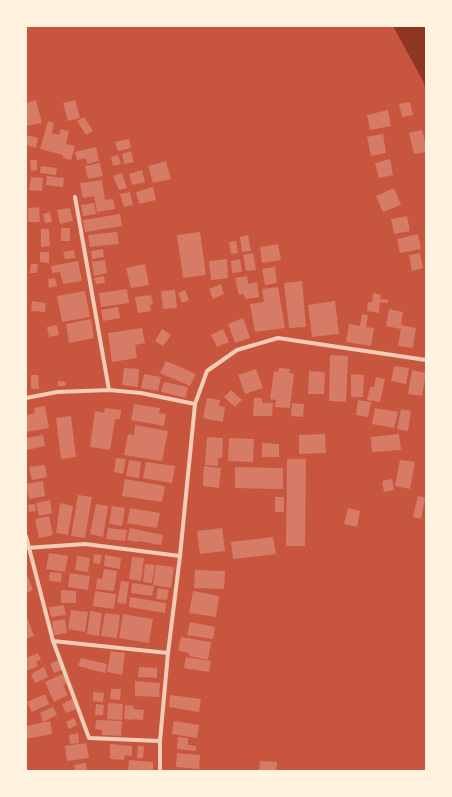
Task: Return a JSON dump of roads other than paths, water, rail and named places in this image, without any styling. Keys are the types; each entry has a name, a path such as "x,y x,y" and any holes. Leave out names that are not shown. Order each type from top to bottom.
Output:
{"street":[{"path":"75,197 109,390"},
{"path":"160,771 160,741 168,653 180,556 195,404 207,371 237,350 278,338 426,360"},
{"path":"26,398 57,392 109,390 141,393 195,404"},
{"path":"26,536 53,641 89,738 160,741"},
{"path":"28,548 85,544 180,556"},
{"path":"53,641 168,653"}]}
